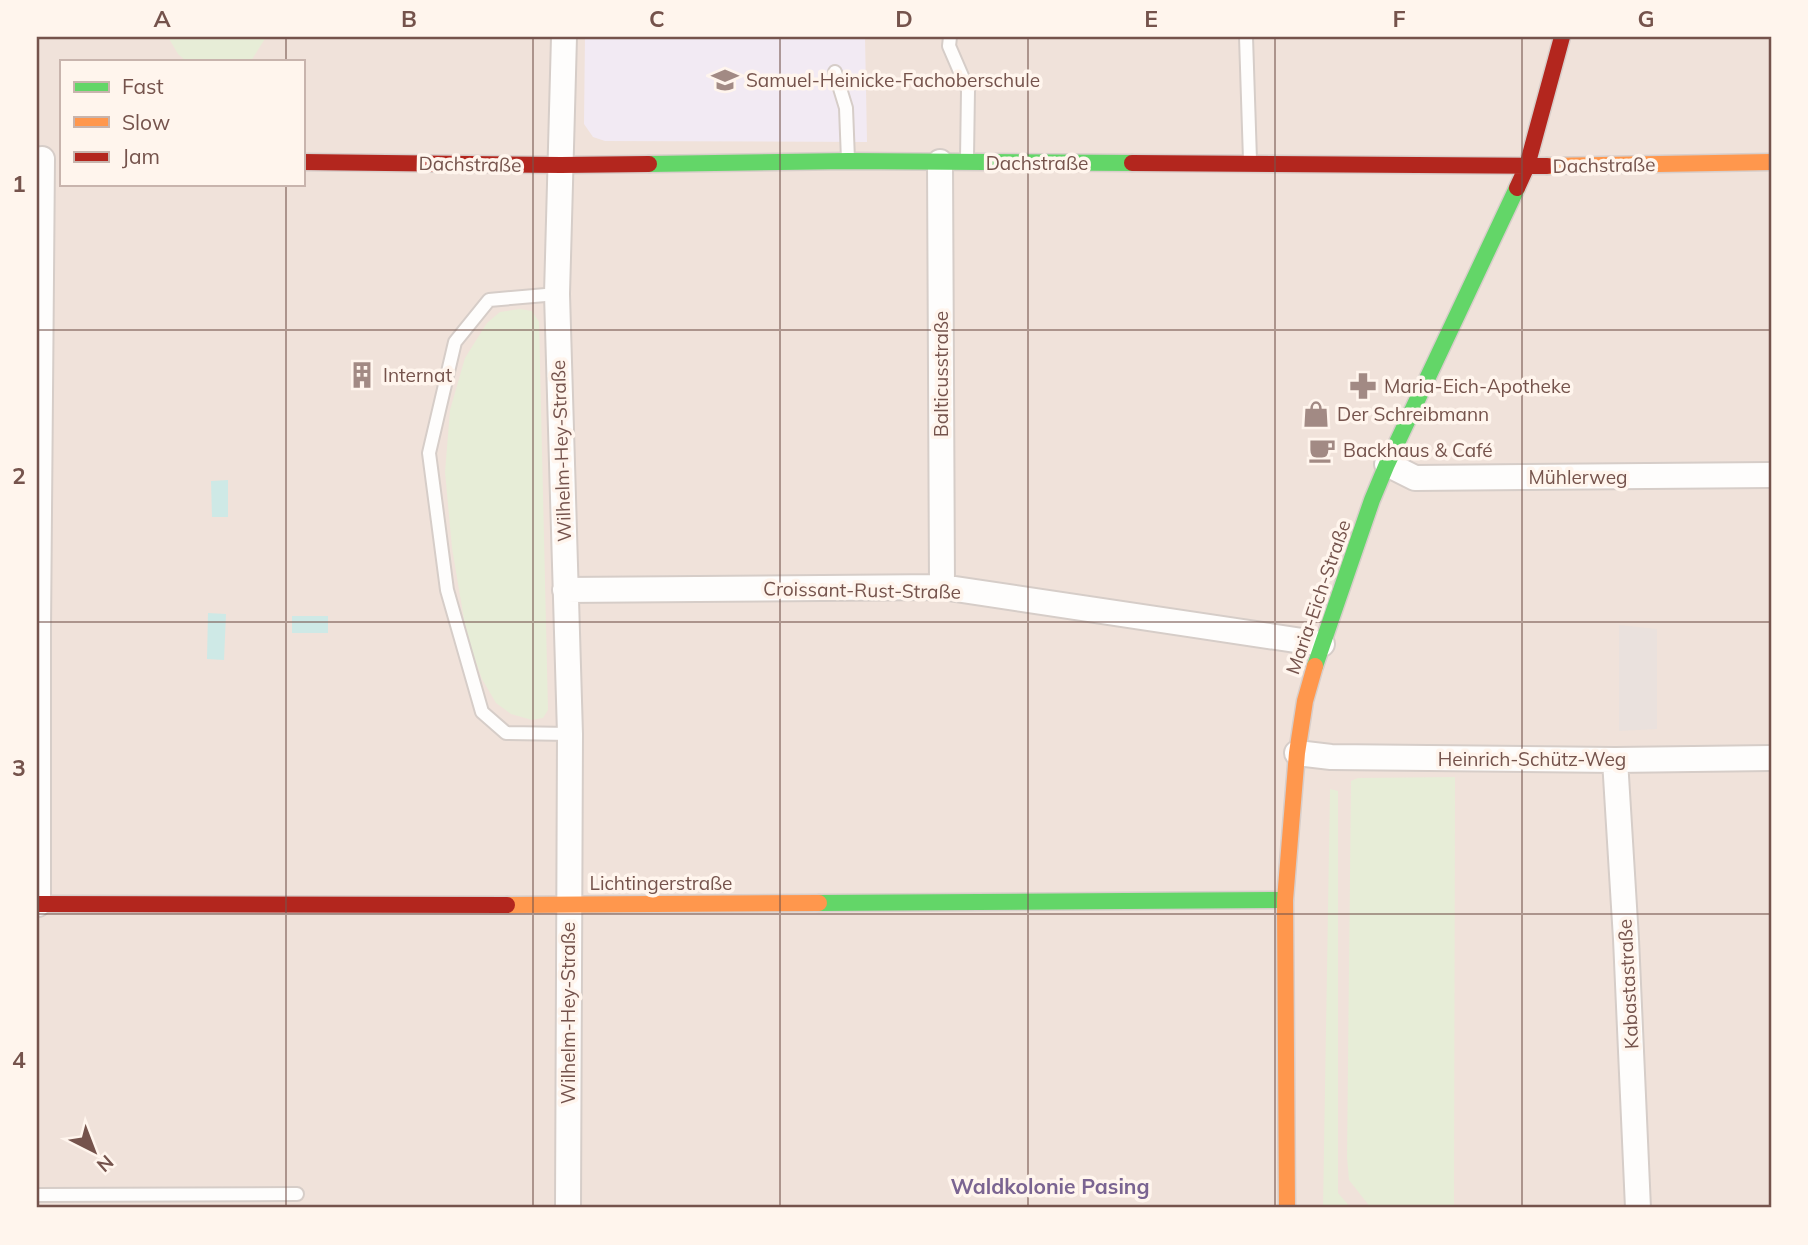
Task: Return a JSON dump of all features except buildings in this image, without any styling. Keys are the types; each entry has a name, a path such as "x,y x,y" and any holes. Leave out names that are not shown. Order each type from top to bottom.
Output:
{"street":[{"name":"Wilhelm-Hey-Straße","path":"565,37 557,294 570,734 568,1208"},
{"name":"Maria-Eich-Straße","path":"1287,1208 1284,900 1297,753 1306,701 1322,645 1372,500 1527,166 1562,37"},
{"path":"37,904 38,600 47,159"},
{"name":"Dachstraße","path":"304,162 561,165 848,161 1527,166 1771,162"},
{"name":"Balticusstraße","path":"940,162 942,587"},
{"name":"Mühlerweg","path":"1387,464 1415,478 1771,475"},
{"name":"Croissant-Rust-Straße","path":"565,590 942,587 1322,645"},
{"name":"Heinrich-Schütz-Weg","path":"1297,753 1331,757 1770,763"},
{"name":"Kabastastraße","path":"1615,760 1638,1208"},
{"name":"Lichtingerstraße","path":"37,904 569,905 1284,900"}],"lane":[{"path":"950,37 949,46 968,90 967,162"},
{"path":"1246,37 1251,164"},
{"path":"835,72 846,108 848,161"},
{"path":"557,294 489,300 455,342 429,453 447,590 482,712 506,733 570,734"},
{"path":"127,1194 127,1208"},
{"path":"37,1195 297,1194"}],"shaded area":[{"path":"37,37 1771,37 1771,1208 37,1208"},
{"name":"Samuel-Heinicke-Fachoberschule","path":"585,37 865,37 867,142 605,141 593,137 584,124"},
{"path":"1619,625 1657,629 1657,729 1619,731"}],"green space":[{"path":"168,37 266,37 252,60 185,60"},
{"path":"520,309 532,311 539,322 548,710 543,718 532,720 511,714 496,703 482,679 467,637 452,548 445,472 450,410 465,358 487,323 500,312"},
{"path":"1455,777 1454,1208 1371,1208 1349,1180 1347,1157 1351,781 1358,778"},
{"path":"1330,789 1338,791 1338,1193 1351,1208 1323,1208"}],"water":[{"path":"228,480 228,517 212,517 211,481"},
{"path":"208,613 226,614 224,660 207,659"},
{"path":"292,616 328,616 328,633 292,633"}],"traffic: fast":[{"path":"649,164 848,161 1132,163"},
{"path":"1315,666 1387,464 1517,188"},
{"path":"819,903 1285,900"}],"traffic: slow":[{"path":"1547,166 1771,162"},
{"path":"1287,1208 1285,900 1297,753 1305,701 1315,666"},
{"path":"507,905 819,903"}],"traffic: jam":[{"path":"1517,188 1527,166 1562,37"},
{"path":"304,162 649,164"},
{"path":"1132,163 1547,166"},
{"path":"37,904 507,905"}],"place":[{"name":"Samuel-Heinicke-Fachoberschule","path":"725,80"},
{"name":"Internat","path":"362,375"},
{"name":"Maria-Eich-Apotheke","path":"1363,386"},
{"name":"Der Schreibmann","path":"1316,414"},
{"name":"Backhaus & Café","path":"1322,450"}],"district":[{"name":"Waldkolonie Pasing","path":"1050,1187"}]}
